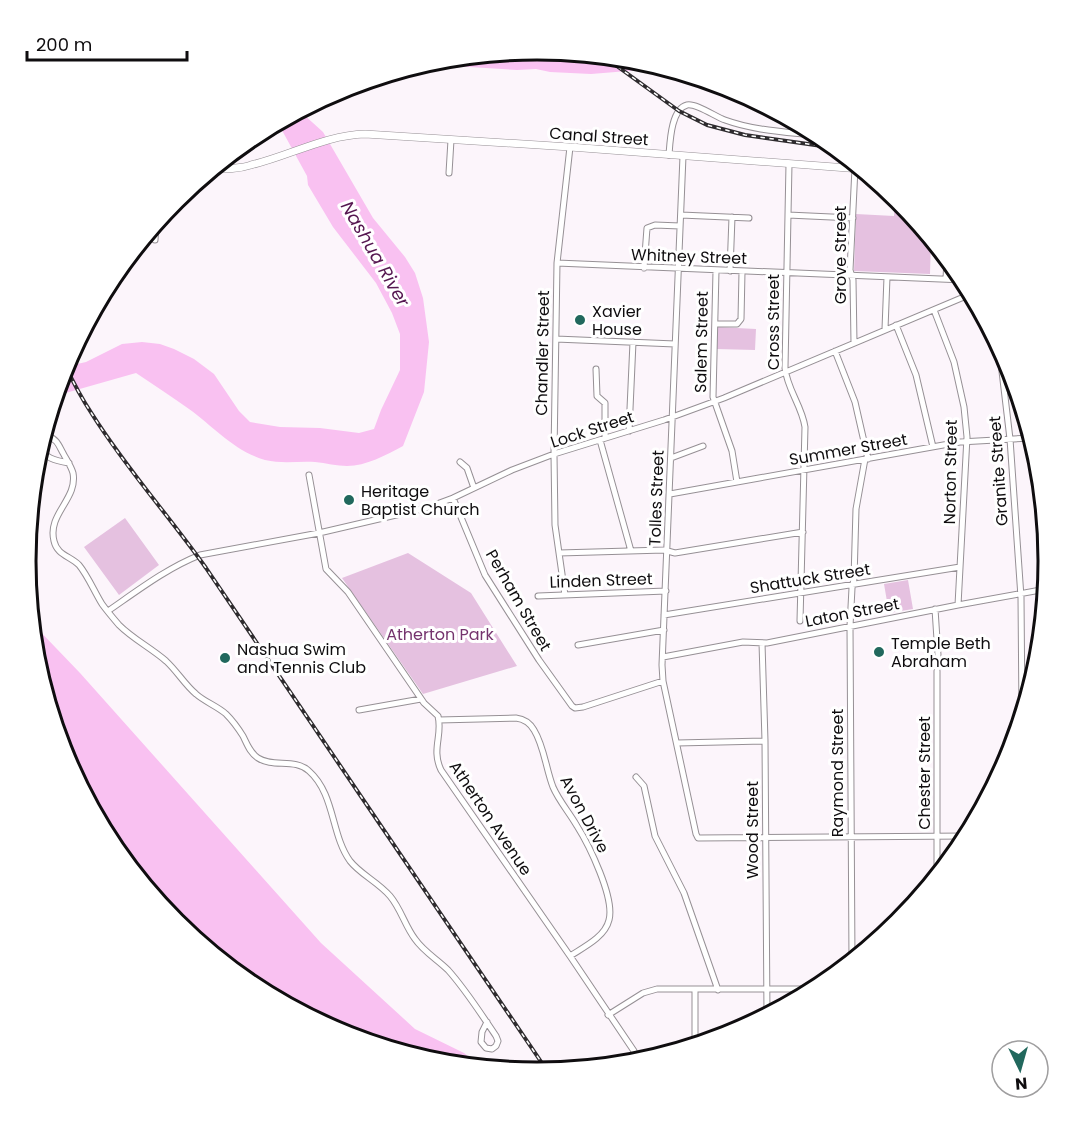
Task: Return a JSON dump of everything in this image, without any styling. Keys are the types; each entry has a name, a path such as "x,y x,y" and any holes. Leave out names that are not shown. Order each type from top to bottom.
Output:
{"street":[{"path":"669,155 675,116 687,105 738,124 796,133"},
{"name":"Canal Street","path":"230,168 252,165 336,138 365,134 847,168"},
{"path":"449,173 451,140"},
{"name":"Chandler Street","path":"565,595 555,516 554,454 557,263 570,147"},
{"name":"Tolles Street","path":"683,156 663,681 698,838 765,838"},
{"name":"Cross Street","path":"789,164 786,373 804,421 800,621"},
{"name":"Grove Street","path":"854,343 854,280 850,270 857,177"},
{"path":"681,215 749,218"},
{"path":"788,215 853,218"},
{"path":"730,271 732,217"},
{"path":"644,267 647,228 655,225 680,226"},
{"name":"Whitney Street","path":"557,263 951,279"},
{"name":"Salem Street","path":"716,271 714,401 732,451 737,482"},
{"path":"715,324 738,324 741,319 742,272"},
{"path":"946,273 946,279"},
{"path":"885,330 887,277"},
{"name":"Lock Street","path":"108,611 160,576 200,555 319,533 426,508 554,454 673,417 786,373 963,298"},
{"name":"Norton Street","path":"934,310 954,362 964,407 967,441 958,604"},
{"path":"896,325 916,375 933,447"},
{"path":"556,339 675,344"},
{"path":"629,431 633,342"},
{"path":"835,351 855,402 866,459"},
{"path":"596,369 597,396 604,403 602,439 631,551"},
{"name":"Granite Street","path":"1003,377 1010,439 1020,593 1022,689"},
{"name":"Summer Street","path":"670,494 967,441 1022,438"},
{"path":"52,439 54,439 69,463 73,483 69,498 54,522 54,543 60,552 81,568 108,611 131,636 167,662 197,695 229,717 253,755 268,762 304,767 313,774 323,790 346,855 354,866 392,897 412,936 428,955 455,979 486,1022 496,1036 498,1041 494,1047 489,1049 484,1047 481,1039 486,1022"},
{"path":"671,458 703,446"},
{"path":"48,457 58,462 69,463"},
{"name":"Raymond Street","path":"852,951 850,626 856,509 866,459"},
{"path":"460,462 467,468 474,488"},
{"path":"309,475 327,571 348,592 425,705 436,713 439,720"},
{"name":"Perham Street","path":"453,498 485,575 568,702 575,708 583,707 663,681"},
{"path":"559,553 631,551 675,553 803,532"},
{"name":"Shattuck Street","path":"664,615 960,567"},
{"name":"Laton Street","path":"663,657 744,642 762,644 1037,590"},
{"name":"Linden Street","path":"538,596 666,591"},
{"path":"935,609 938,655"},
{"path":"578,645 664,630"},
{"name":"Wood Street","path":"762,644 767,1007"},
{"name":"Chester Street","path":"937,670 937,862"},
{"path":"359,710 421,699"},
{"name":"Avon Drive","path":"439,720 516,718 528,722 535,731 554,789 585,841 609,902 609,920 604,931 570,956"},
{"name":"Atherton Avenue","path":"439,720 436,751 439,766 634,1051"},
{"path":"677,743 765,741"},
{"path":"636,777 644,786 655,836 684,892 718,990"},
{"path":"765,838 956,836"},
{"path":"608,1014 650,990 797,989"},
{"path":"695,990 695,1037"}],"green space":[{"path":"894,210 931,253 930,274 854,271 856,214 894,216"},
{"path":"717,327 756,329 755,350 716,349"},
{"path":"125,518 159,565 119,595 84,547"},
{"name":"Atherton Park","path":"408,553 471,593 517,666 423,694 342,578"},
{"path":"908,580 913,609 889,613 884,584"}],"water":[{"path":"537,60 636,70 591,74 536,69 462,67"},
{"name":"Nashua River","path":"306,117 323,132 373,218 415,273 423,298 429,342 424,392 403,446 376,459 354,466 271,461 254,456 234,445 189,409 136,373 66,393 77,364 86,362 122,344 142,342 160,344 194,359 214,374 239,411 250,422 280,427 320,428 359,433 374,429 400,370 400,334 376,283 333,227 308,185 307,176 282,131"},
{"path":"41,632 321,943 415,1029 470,1058 407,1045 376,1036 315,1011 286,995 232,959 183,916 160,892 120,840 88,783 74,753 53,691"}],"railway":[{"path":"619,68 679,111 707,125 745,135 815,145"},
{"path":"71,377 105,434 206,568 541,1062"}],"place":[{"name":"Xavier House","path":"580,320"},
{"name":"Heritage Baptist Church","path":"349,500"},
{"name":"Temple Beth Abraham","path":"879,652"},
{"name":"Nashua Swim and Tennis Club","path":"225,658"}]}
